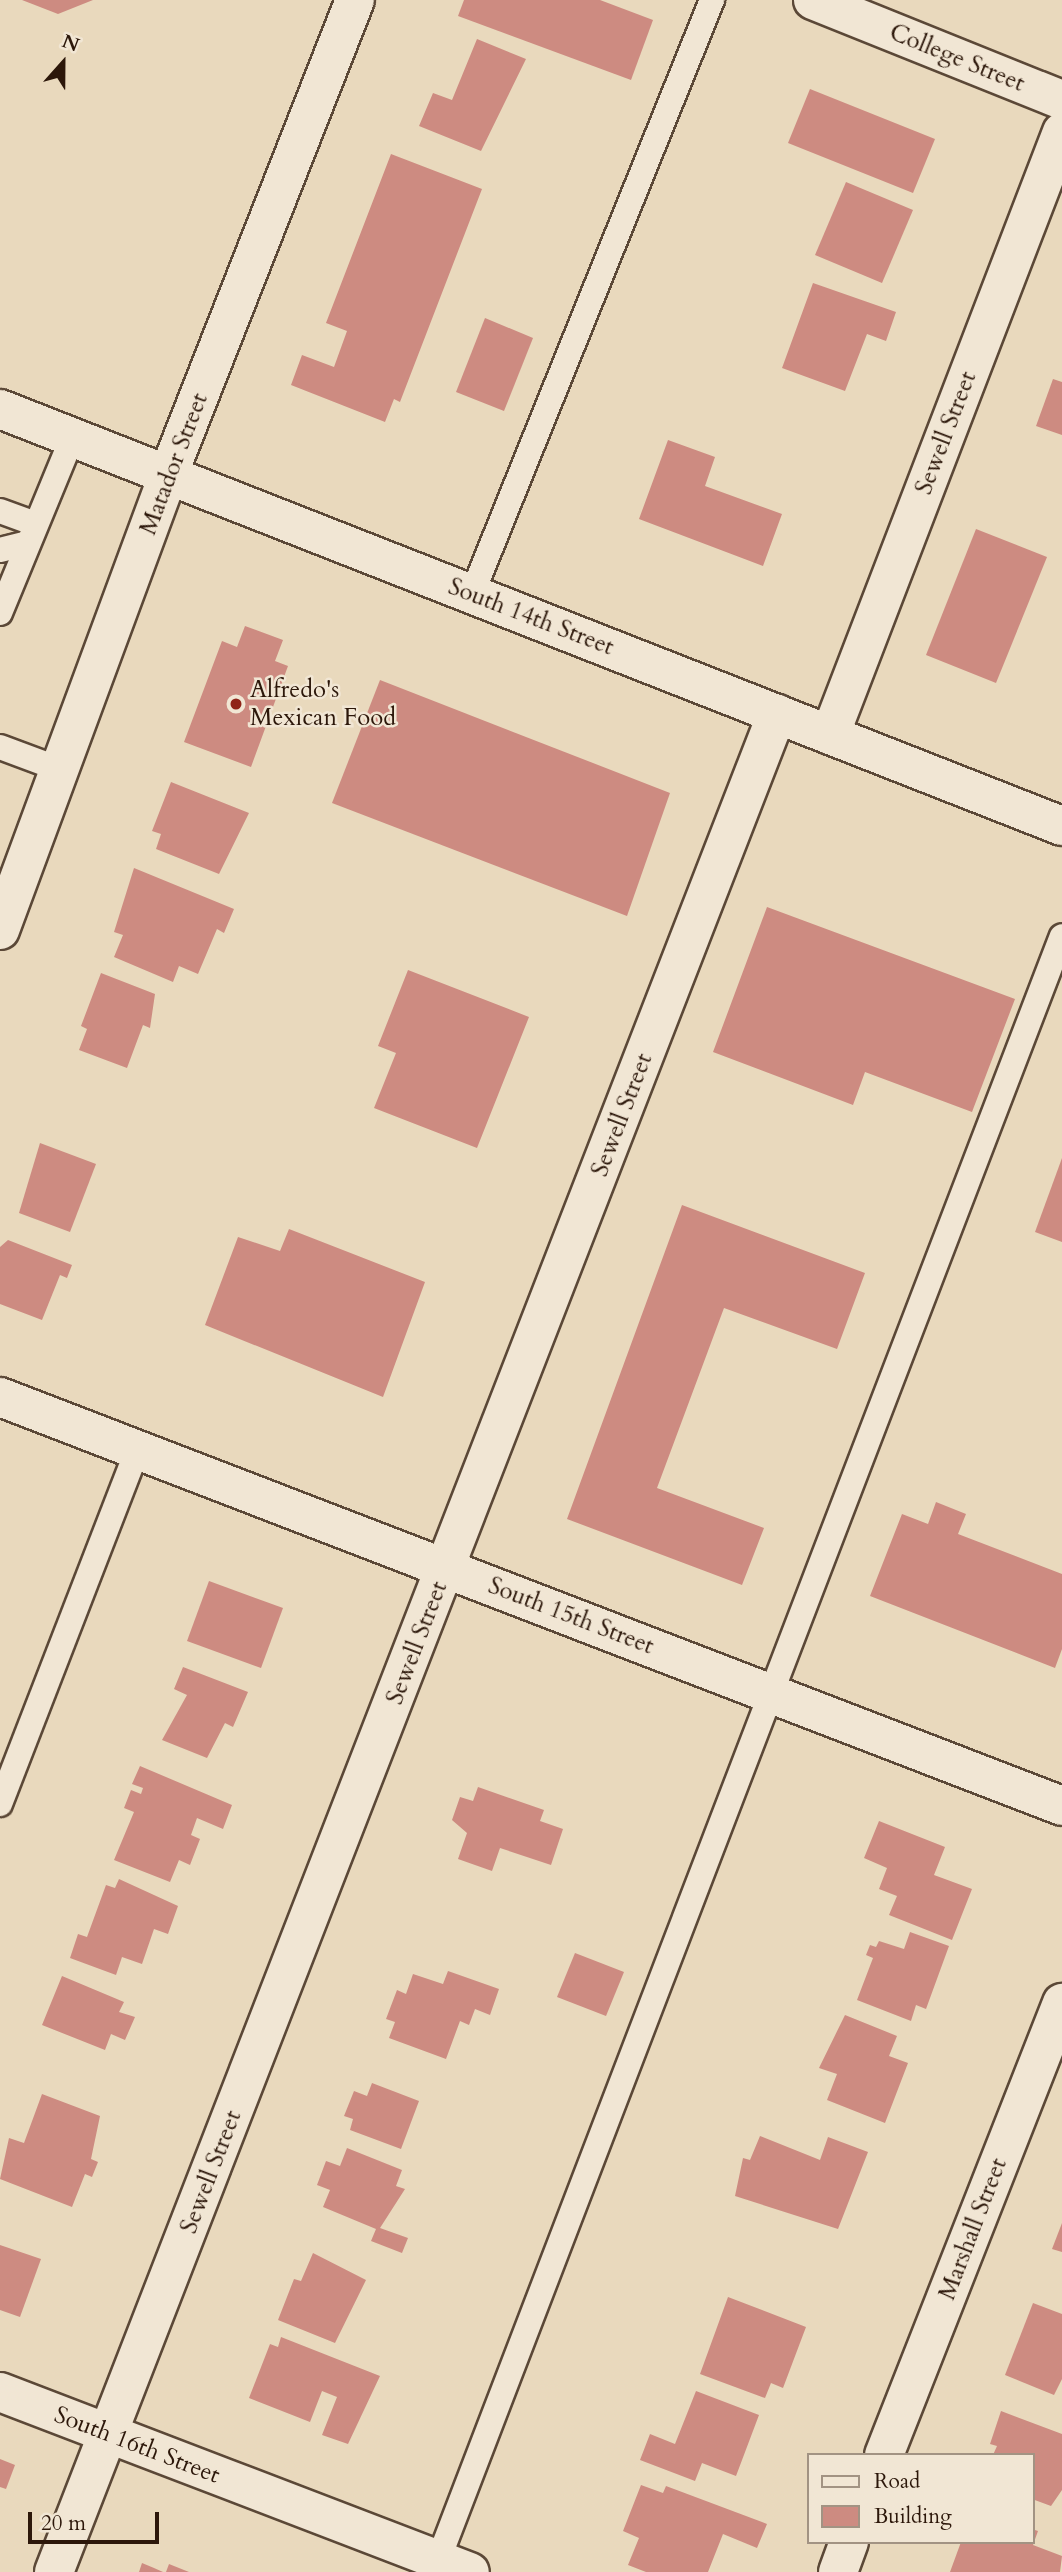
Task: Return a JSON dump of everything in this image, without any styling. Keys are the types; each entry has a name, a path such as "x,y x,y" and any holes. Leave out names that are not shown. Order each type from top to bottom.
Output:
{"street":[{"name":"Matador Street","path":"0,930 168,475 355,0"},
{"name":"College Street","path":"813,0 1062,100"},
{"name":"Sewell Street","path":"830,735 1062,132"},
{"name":"South 14th Street","path":"0,409 1062,826"},
{"name":"Sewell Street","path":"54,2572 447,1568 777,714"},
{"name":"South 15th Street","path":"0,1397 1062,1806"},
{"name":"Marshall Street","path":"885,2453 1062,2003"},
{"name":"South 16th Street","path":"0,2392 447,2568"},
{"path":"838,2572 848,2544"}],"lane":[{"path":"472,594 712,0"},
{"path":"0,613 72,438"},
{"path":"0,510 32,534"},
{"path":"0,550 32,534"},
{"path":"0,747 59,769"},
{"path":"447,2568 1062,936"},
{"path":"0,1804 138,1450"}],"building":[{"path":"22,0 93,0 58,14"},
{"path":"464,0 600,0 653,20 631,80 458,16"},
{"path":"477,39 526,59 481,151 419,126 433,93 452,100"},
{"path":"810,89 935,139 913,193 788,143"},
{"path":"391,154 482,189 400,402 394,399 385,422 291,385 302,355 334,367 347,331 326,323"},
{"path":"846,182 913,210 882,283 815,255"},
{"path":"813,283 896,312 886,341 867,334 845,391 782,368"},
{"path":"485,318 533,338 504,411 456,392"},
{"path":"1053,379 1062,382 1062,435 1036,426"},
{"path":"668,440 715,457 705,486 782,514 763,566 639,519"},
{"path":"976,529 1047,557 996,683 926,655"},
{"name":"Alfredo's Mexican Food","path":"245,626 283,640 275,661 288,666 251,767 184,742 222,641 237,647"},
{"path":"380,680 670,793 627,916 332,803"},
{"path":"171,782 249,813 219,874 156,849 161,834 152,831"},
{"path":"134,868 234,909 224,933 217,929 198,974 179,966 173,982 114,957 123,935 114,932"},
{"path":"767,907 1015,999 972,1112 865,1072 853,1105 713,1052"},
{"path":"408,970 529,1017 477,1148 374,1108 396,1053 378,1046"},
{"path":"101,973 155,994 150,1028 143,1025 127,1068 79,1050 87,1029 81,1026"},
{"path":"40,1143 96,1164 70,1232 19,1213"},
{"path":"1062,1158 1062,1242 1035,1232"},
{"path":"682,1205 865,1273 837,1349 724,1308 657,1488 764,1528 742,1585 567,1519"},
{"path":"289,1229 425,1282 383,1397 205,1325 238,1237 280,1251"},
{"path":"8,1240 72,1265 67,1278 60,1275 42,1320 0,1304 0,1247"},
{"path":"936,1502 966,1514 958,1534 1062,1574 1062,1649 1055,1668 870,1596 902,1514 928,1524"},
{"path":"209,1581 283,1608 261,1668 187,1641"},
{"path":"183,1667 248,1692 233,1727 225,1723 207,1758 162,1740 187,1695 174,1689"},
{"path":"140,1766 232,1805 223,1829 197,1818 191,1835 200,1839 190,1865 179,1860 170,1882 114,1860 134,1812 124,1808 131,1790 141,1794 143,1788 132,1784"},
{"path":"478,1787 544,1810 540,1821 563,1829 551,1865 500,1848 492,1871 458,1859 467,1833 452,1820 460,1797 473,1801"},
{"path":"879,1821 945,1847 934,1875 972,1889 952,1940 889,1915 897,1896 879,1889 887,1868 864,1858"},
{"path":"119,1879 178,1906 168,1934 154,1929 142,1964 122,1957 116,1975 70,1958 78,1934 87,1937 106,1885 115,1888"},
{"path":"910,1932 949,1946 926,2009 916,2005 911,2021 857,2000 873,1958 866,1955 870,1945 876,1947 879,1941 904,1949"},
{"path":"575,1953 624,1972 606,2016 557,1997"},
{"path":"448,1971 499,1989 490,2015 475,2009 469,2025 460,2021 446,2059 389,2038 395,2022 386,2019 397,1990 406,1994 413,1974 443,1984"},
{"path":"62,1976 124,2002 119,2012 135,2017 125,2040 111,2034 105,2050 42,2025"},
{"path":"845,2015 897,2036 889,2056 908,2063 885,2123 827,2100 837,2074 819,2068"},
{"path":"372,2083 419,2101 401,2149 350,2130 353,2119 344,2116 354,2091 367,2096"},
{"path":"42,2094 100,2116 91,2159 98,2162 92,2177 85,2174 72,2207 0,2179 9,2138 24,2143"},
{"path":"760,2136 820,2160 828,2137 868,2152 838,2229 735,2196 743,2158 750,2160"},
{"path":"347,2148 402,2170 396,2186 405,2189 380,2228 408,2238 402,2253 371,2241 376,2229 323,2207 330,2190 317,2185 326,2161 340,2166"},
{"path":"1062,2223 1062,2252 1052,2249"},
{"path":"0,2245 41,2259 20,2317 0,2310"},
{"path":"313,2253 366,2280 335,2343 278,2320 294,2279 301,2281"},
{"path":"728,2297 806,2327 783,2388 771,2383 765,2398 700,2374"},
{"path":"1033,2303 1062,2314 1062,2379 1054,2395 1005,2375"},
{"path":"281,2337 380,2376 348,2444 322,2435 337,2397 322,2391 310,2422 249,2398 270,2344 278,2347"},
{"path":"696,2391 759,2415 736,2476 702,2463 695,2481 640,2460 650,2434 675,2444"},
{"path":"1001,2411 1062,2434 1062,2490 1051,2506 1034,2500 1034,2453 994,2453 997,2446 990,2444"},
{"path":"0,2459 15,2465 6,2489 0,2487"},
{"path":"641,2485 663,2493 666,2486 767,2524 757,2548 723,2534 708,2572 646,2572 628,2565 639,2538 623,2531"},
{"path":"960,2544 1033,2544 1062,2556 1060,2572 950,2572"},
{"path":"142,2563 154,2568 163,2572 139,2572"},
{"path":"169,2564 189,2572 166,2572"}],"place":[{"name":"Alfredo's Mexican Food","path":"236,704"}]}
